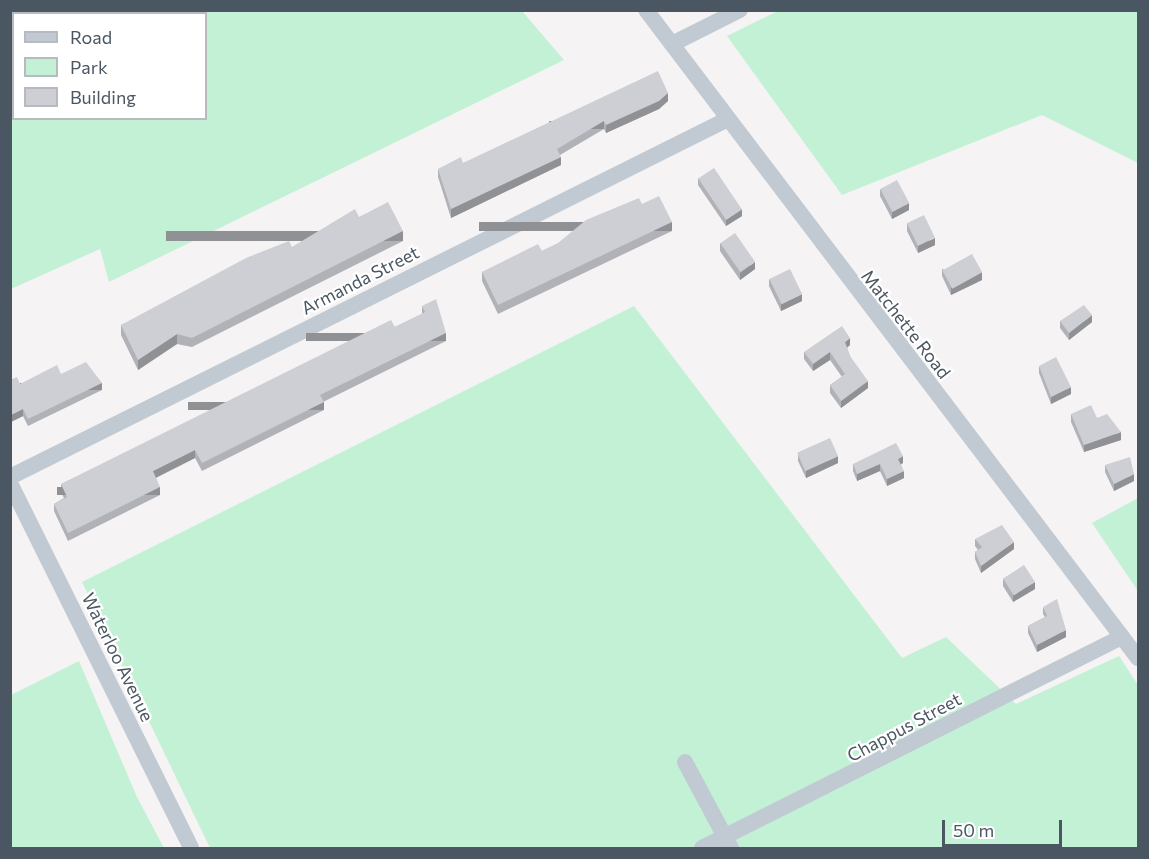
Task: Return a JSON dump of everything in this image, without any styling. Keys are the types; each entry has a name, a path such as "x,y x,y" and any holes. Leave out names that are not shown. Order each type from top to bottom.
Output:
{"street":[{"name":"Matchette Road","path":"646,10 1138,658"},
{"path":"672,44 740,10"},
{"name":"Armanda Street","path":"10,477 728,119"},
{"name":"Waterloo Avenue","path":"10,483 191,849"},
{"name":"Chappus Street","path":"702,849 728,843 1122,637"},
{"path":"685,762 728,843"}],"green space":[{"path":"780,10 1138,11 1138,163 1042,115 842,195 727,36"},
{"path":"10,11 522,11 564,60 109,282 100,249 11,289"},
{"path":"634,306 902,658 946,637 1016,704 1119,656 1138,685 1138,848 210,848 82,582"},
{"path":"1138,498 1138,591 1092,523"},
{"path":"79,661 137,797 164,848 11,848 11,695"}],"building":[{"path":"658,71 668,93 659,101 606,125 604,121 557,149 561,157 451,209 438,169 461,157 463,163"},
{"path":"714,168 742,209 726,220 698,179"},
{"path":"897,180 909,203 892,212 880,189"},
{"path":"659,196 672,222 498,305 482,272 538,244 542,251 558,243 586,220 639,198 642,204"},
{"path":"388,202 403,231 192,338 177,334 138,360 121,325 246,258 289,241 292,247 355,209 359,217"},
{"path":"924,215 935,237 918,246 907,223"},
{"path":"735,233 755,262 740,272 720,243"},
{"path":"972,254 982,272 952,289 942,270"},
{"path":"790,269 802,294 782,304 769,279"},
{"path":"436,299 446,333 320,395 324,402 202,463 195,450 153,471 160,487 68,533 54,504 67,497 61,484 391,320 395,327 425,312 422,306"},
{"path":"1084,305 1092,315 1069,333 1060,321"},
{"path":"842,326 850,338 845,342 850,356 868,381 841,401 830,385 845,374 830,352 813,364 804,352"},
{"path":"1056,357 1071,387 1051,397 1039,366"},
{"path":"86,362 102,383 28,419 23,409 11,415 10,380 17,377 20,384 57,365 61,374"},
{"path":"1091,405 1097,418 1107,414 1121,432 1084,445 1071,414"},
{"path":"830,438 838,456 805,471 797,453"},
{"path":"896,443 903,456 898,459 904,471 887,479 880,464 857,474 853,464"},
{"path":"1130,457 1134,474 1114,484 1105,465"},
{"path":"1002,525 1014,542 981,566 975,552 982,547 975,539"},
{"path":"1024,565 1035,582 1014,595 1003,579"},
{"path":"1057,599 1066,630 1037,645 1028,626 1047,616 1043,607"}]}
